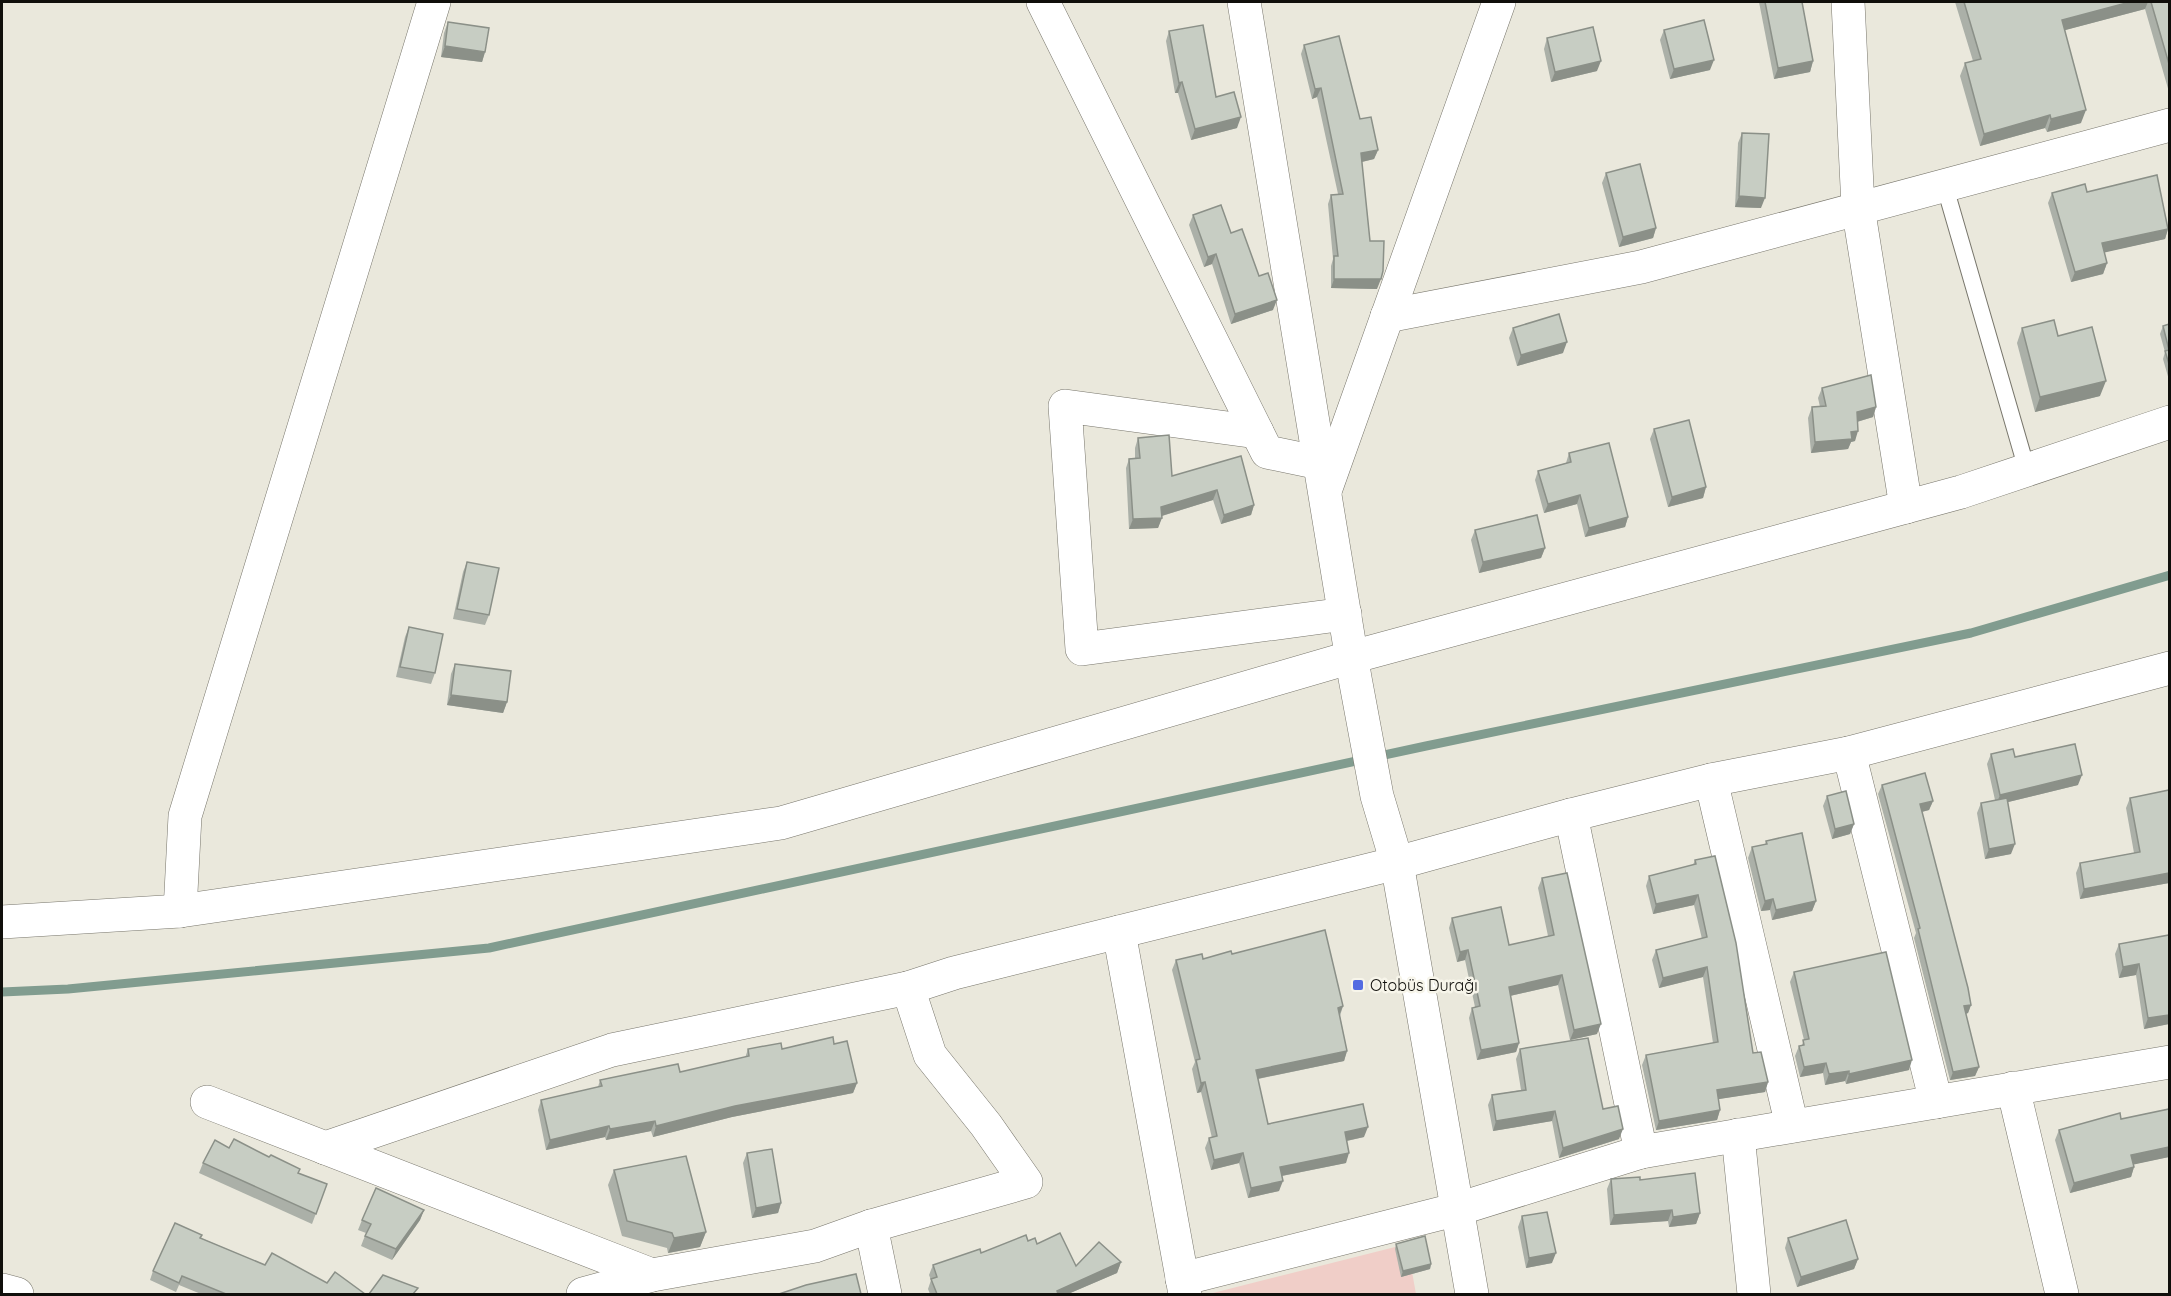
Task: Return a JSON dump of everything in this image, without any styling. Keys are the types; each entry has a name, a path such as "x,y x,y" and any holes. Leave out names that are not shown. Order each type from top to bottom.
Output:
{"street":[{"path":"180,911 184,816 434,2"},
{"path":"1043,2 1267,452 1322,477"},
{"path":"1244,2 1353,667 1377,796 1397,863 1473,1294"},
{"path":"1322,477 1387,316 1499,2"},
{"path":"1848,2 1858,207 1906,507"},
{"path":"1387,316 1641,267 2169,125"},
{"path":"1257,432 1065,406 1082,648 1345,614"},
{"path":"2,922 180,911 781,823 1353,667 1906,507 2027,470 2169,422"},
{"path":"325,1148 612,1050 908,988 954,973 1397,863 1571,815 1711,780 1849,753 2169,668"},
{"path":"1849,753 1936,1102"},
{"path":"1711,780 1792,1126"},
{"path":"1571,815 1641,1152"},
{"path":"1119,932 1184,1287 1458,1209 1641,1152 2169,1062"},
{"path":"583,1294 652,1275 815,1246 871,1226 1026,1182 986,1125 930,1055 908,988"},
{"path":"2013,1088 2062,1294"},
{"path":"207,1102 652,1275"},
{"path":"1738,1135 1754,1294"},
{"path":"871,1226 885,1294"},
{"path":"2,1290 17,1294"}],"lane":[{"path":"1945,187 2027,470"}],"shaded area":[{"path":"1407,1244 1416,1294 1209,1294"}],"building":[{"path":"1765,2 1802,2 1813,61 1778,68"},
{"path":"1964,2 2130,2 2062,20 2086,110 2051,119 2050,115 1984,134 1965,63 1981,59"},
{"path":"2151,2 2169,2 2169,64"},
{"path":"1704,20 1714,60 1674,69 1664,30"},
{"path":"448,22 489,28 485,52 445,46"},
{"path":"1203,25 1216,97 1234,92 1241,117 1195,129 1182,82 1179,83 1169,31"},
{"path":"1593,27 1601,61 1555,72 1547,38"},
{"path":"1339,36 1360,119 1371,117 1378,150 1361,153 1370,241 1384,241 1381,279 1334,279 1334,256 1338,256 1331,195 1343,194 1321,88 1315,89 1304,45"},
{"path":"1742,133 1769,134 1765,198 1739,196"},
{"path":"1640,164 1656,228 1623,237 1606,173"},
{"path":"2157,175 2168,229 2102,243 2107,263 2075,272 2052,193 2085,184 2087,192"},
{"path":"1221,205 1231,233 1242,229 1259,276 1268,273 1277,300 1235,314 1216,254 1208,257 1193,215"},
{"path":"1559,314 1567,342 1521,355 1513,328"},
{"path":"2054,320 2058,336 2092,327 2106,381 2040,397 2022,328"},
{"path":"2169,324 2169,350 2163,326"},
{"path":"2169,350 2169,364 2165,351"},
{"path":"1871,375 1876,407 1857,412 1858,431 1851,432 1852,439 1815,442 1812,407 1826,406 1822,388"},
{"path":"1689,420 1706,487 1672,497 1654,429"},
{"path":"1169,435 1172,476 1241,456 1254,505 1224,515 1217,490 1161,507 1162,518 1133,519 1129,459 1140,458 1138,438"},
{"path":"1609,443 1628,517 1589,528 1580,495 1548,504 1538,471 1571,462 1569,453"},
{"path":"1537,515 1545,548 1483,562 1475,530"},
{"path":"467,562 499,568 489,615 457,609"},
{"path":"409,627 443,634 435,673 400,667"},
{"path":"455,664 511,671 507,702 451,695"},
{"path":"2075,744 2082,775 2000,795 1991,754 2013,749 2015,757"},
{"path":"1925,773 1933,801 1920,804 1968,988 1971,1005 1964,1006 1979,1067 1953,1072 1918,929 1920,928 1882,785"},
{"path":"2169,790 2169,873 2084,889 2080,863 2140,852 2130,798"},
{"path":"1846,791 1854,824 1835,829 1827,796"},
{"path":"2007,798 2015,844 1989,849 1981,803"},
{"path":"1802,833 1816,901 1776,910 1773,899 1765,901 1752,847 1767,844 1766,841"},
{"path":"1715,856 1736,943 1753,1053 1761,1052 1768,1082 1717,1090 1720,1110 1659,1121 1646,1055 1718,1042 1707,967 1663,978 1656,950 1707,937 1698,895 1656,904 1649,876 1696,864 1695,860"},
{"path":"1567,873 1601,1024 1574,1030 1562,975 1509,987 1519,1043 1481,1050 1472,1008 1480,1006 1468,950 1460,952 1452,918 1501,907 1509,945 1554,935 1542,878"},
{"path":"1325,930 1343,1006 1338,1008 1347,1051 1256,1070 1268,1124 1363,1104 1368,1127 1345,1132 1349,1153 1280,1167 1283,1181 1251,1188 1243,1153 1214,1160 1209,1138 1217,1136 1205,1082 1201,1083 1196,1060 1200,1059 1176,960 1202,954 1203,959 1231,951 1232,954"},
{"path":"2169,935 2169,1015 2148,1018 2139,964 2123,967 2119,944"},
{"path":"1886,952 1912,1060 1849,1074 1849,1071 1829,1074 1826,1063 1804,1067 1799,1046 1804,1045 1803,1040 1809,1039 1794,972"},
{"path":"833,1037 834,1044 847,1041 857,1083 735,1106 656,1126 655,1121 610,1129 609,1126 550,1140 541,1100 602,1086 600,1080 678,1064 680,1072 749,1056 748,1049 781,1043 782,1049"},
{"path":"1588,1038 1603,1109 1618,1106 1623,1129 1563,1148 1555,1111 1496,1121 1492,1095 1526,1090 1520,1049"},
{"path":"2169,1109 2169,1147 2131,1155 2134,1167 2074,1183 2059,1130 2120,1113 2121,1119"},
{"path":"234,1139 269,1157 271,1155 300,1169 298,1173 327,1184 316,1214 203,1163 215,1140 229,1148"},
{"path":"772,1149 781,1203 756,1208 747,1153"},
{"path":"686,1156 706,1232 674,1238 672,1233 627,1221 614,1170"},
{"path":"1695,1173 1700,1213 1673,1217 1672,1210 1614,1215 1611,1179 1640,1177 1640,1180"},
{"path":"376,1188 424,1210 396,1249 365,1236 371,1224 362,1220"},
{"path":"1547,1212 1556,1253 1529,1258 1522,1216"},
{"path":"1846,1220 1858,1259 1801,1277 1788,1238"},
{"path":"175,1223 202,1235 200,1238 265,1265 272,1253 327,1283 335,1272 365,1294 226,1294 182,1276 179,1283 153,1271"},
{"path":"1060,1233 1076,1266 1099,1242 1121,1262 1057,1291 1058,1294 937,1294 931,1279 937,1277 933,1265 980,1249 981,1253 1026,1235 1028,1241 1035,1238 1037,1244"},
{"path":"1425,1236 1431,1264 1403,1271 1396,1244"},
{"path":"856,1274 861,1294 779,1294 806,1285"},
{"path":"383,1275 418,1288 413,1294 369,1294"}],"waterway":[{"path":"2,992 68,989 489,948 1426,746 1971,633 2170,575"}],"place":[{"name":"Otobüs Durağı","path":"1358,985"}]}
